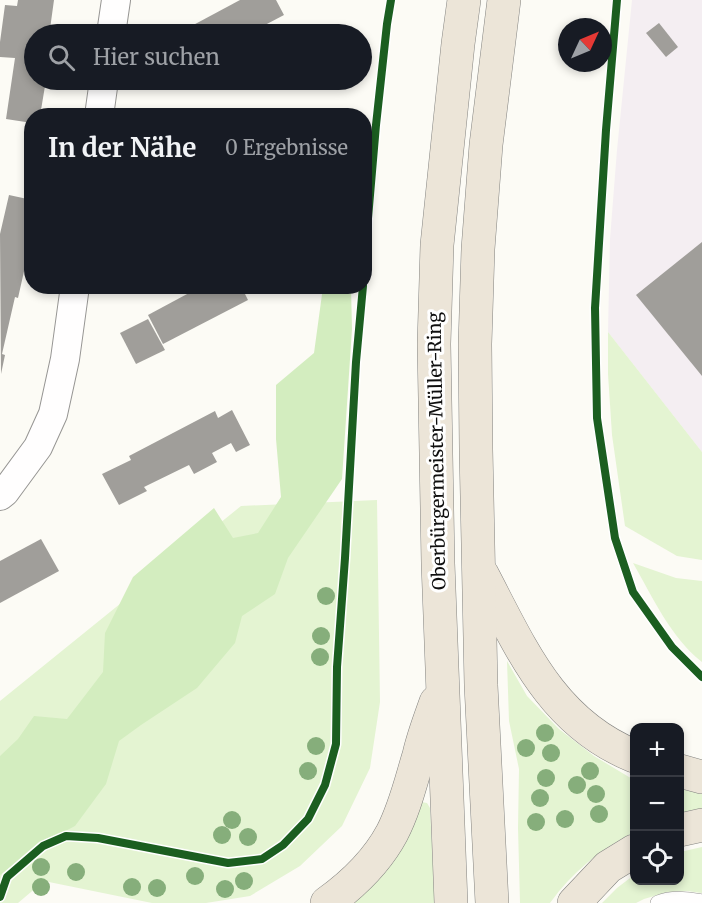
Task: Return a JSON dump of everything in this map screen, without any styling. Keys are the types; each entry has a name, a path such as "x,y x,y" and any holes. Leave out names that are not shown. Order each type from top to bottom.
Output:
{"highway":[{"name":"Oberbürgermeister-Müller-Ring","path":"451,903 438,563 434,344 437,245 456,55 464,0"},
{"path":"492,903 482,707 476,344 478,249 486,145 504,0"},
{"path":"478,567 529,662 555,699 583,726 616,748 630,754"},
{"path":"327,903 357,878 375,858 391,834 406,800 442,683"},
{"path":"684,772 702,777"},
{"path":"684,829 702,825"},
{"path":"574,903 608,867 630,853"}],"street":[{"path":"112,24 116,0"},
{"path":"100,108 103,90"},
{"path":"0,496 38,447 53,414 65,359 74,294"}],"lane":[{"path":"658,903 664,900 681,899 702,902"}],"shaded area":[{"path":"632,0 702,0 702,452 608,332 610,239"}],"green space":[{"path":"322,294 351,294 352,329 342,479 288,558 275,594 242,616 235,643 197,688 119,741 106,784 75,826 42,843 0,875 0,756 18,739 34,716 67,719 103,672 105,633 133,577 214,508 233,538 258,533 281,497 276,439 276,385 314,353"},
{"path":"608,332 702,452 702,560 677,556 625,526 612,435"},
{"path":"377,500 380,702 370,768 342,826 300,866 250,896 206,903 152,903 44,881 18,903 0,903 0,701 241,506"},
{"path":"633,563 676,578 702,581 702,662 672,629"},
{"path":"507,661 527,696 559,729 594,756 630,777 630,834 588,862 550,903 520,903 519,769 509,721"},
{"path":"684,790 702,793 702,811 684,815"},
{"path":"421,802 427,803 430,808 435,903 351,903"},
{"path":"702,847 702,893 668,892 636,903 602,903 630,878 630,885 684,885 684,851"}],"building":[{"path":"18,0 54,0 51,24 24,24 24,90 44,90 41,108 24,108 24,122 6,119 15,58 0,57 5,5 17,6"},
{"path":"240,0 276,0 284,15 267,24 195,24"},
{"path":"659,23 678,47 666,57 646,33"},
{"path":"9,195 24,198 24,271 18,298 15,297 2,354 5,355 1,374 0,234"},
{"path":"702,242 702,376 636,295"},
{"path":"187,294 245,294 248,300 163,344 148,315"},
{"path":"148,319 165,350 136,364 120,333"},
{"path":"232,410 250,445 236,452 231,443 212,453 217,462 194,474 189,465 144,487 147,491 119,505 102,474 131,460 129,456 215,411 218,418"},
{"path":"41,539 59,571 0,603 0,561"}],"cycle path":[{"path":"372,172 391,0"},
{"path":"617,0 595,308 597,418 615,538 633,592 672,647 702,677"},
{"path":"0,897 7,877 43,846 66,836 98,838 228,863 262,859 283,845 308,819 325,785 336,744 337,667 362,294"}]}
